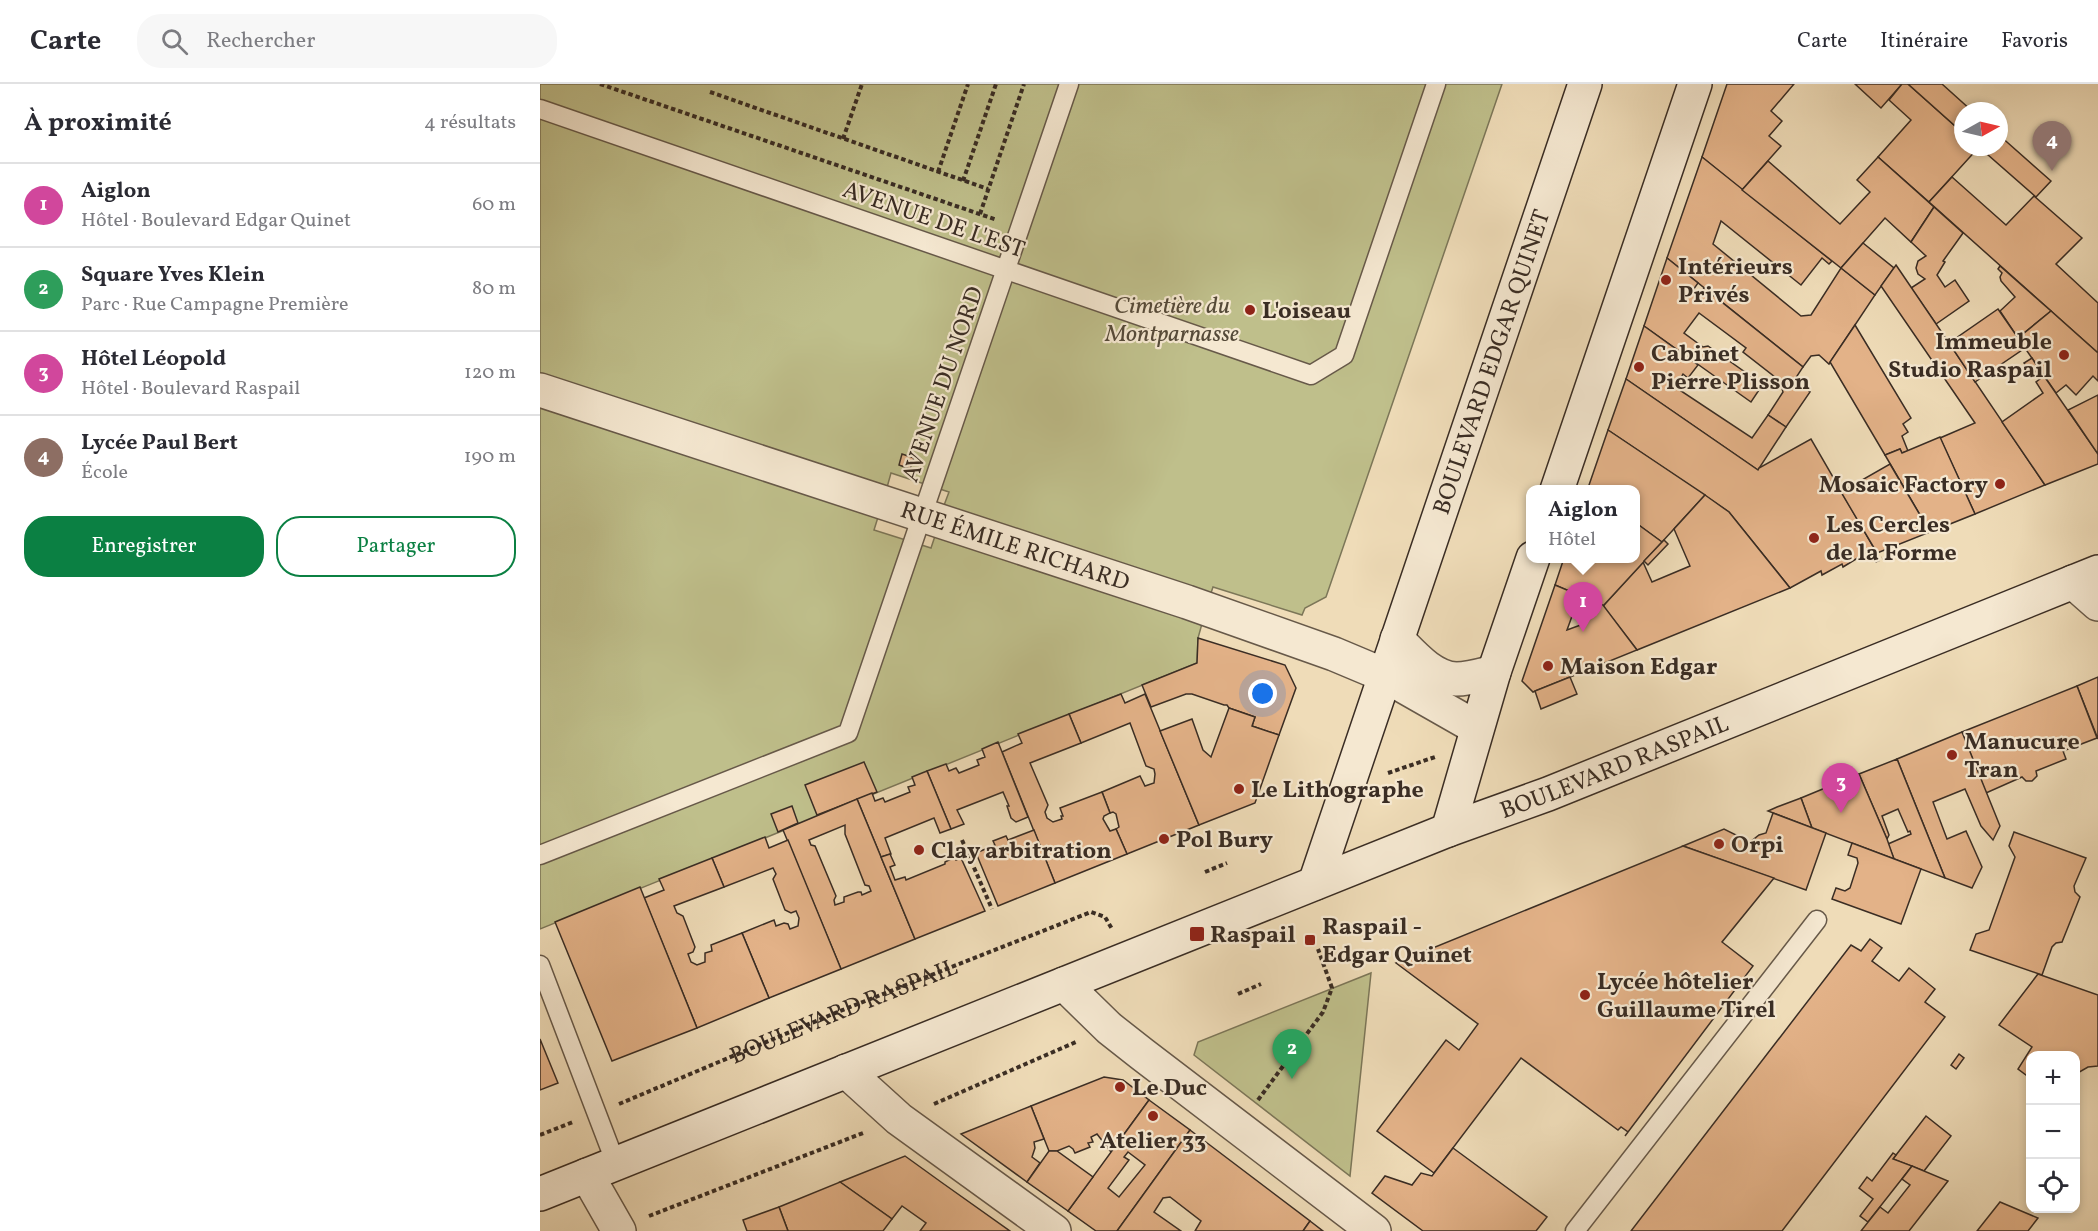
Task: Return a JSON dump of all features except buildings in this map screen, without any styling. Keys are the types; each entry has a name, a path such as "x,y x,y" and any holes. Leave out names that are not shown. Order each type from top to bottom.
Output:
{"street":[{"name":"BOULEVARD EDGAR QUINET","path":"1315,883 1585,84"},
{"path":"1558,485 1695,84"},
{"name":"RUE ÉMILE RICHARD","path":"540,390 1187,602 1334,654 1384,675 1477,728"},
{"path":"1448,830 1494,672 1531,563"},
{"path":"2085,577 2098,604"},
{"name":"BOULEVARD RASPAIL","path":"540,1194 1448,830 1548,794 2085,577"},
{"path":"1397,639 1422,663 1438,674 1455,679 1494,672"},
{"path":"1064,984 1109,1028 1374,1231"},
{"path":"846,1071 899,1119 1054,1231"},
{"path":"601,1170 619,1231"}],"lane":[{"name":"AVENUE DU NORD","path":"540,855 848,733 1070,84"},
{"name":"AVENUE DE L'EST","path":"540,109 1311,375 1344,355 1436,84"},
{"path":"1575,1231 1817,920"},
{"path":"540,965 596,1113 601,1170"}],"path":[{"path":"600,84 1020,229"},
{"path":"843,139 862,84"},
{"path":"938,172 968,84"},
{"path":"963,181 996,84"},
{"path":"980,214 1024,84"},
{"path":"710,92 988,189"},
{"path":"1875,561 1882,558"},
{"path":"1384,774 1441,756"},
{"path":"962,840 992,909"},
{"path":"1205,872 1227,863"},
{"name":"BOULEVARD RASPAIL","path":"540,1135 850,1007 1091,912 1105,917 1129,957"},
{"path":"1256,1103 1323,1012 1332,988 1318,949"},
{"path":"1238,993 1261,984"}],"green space":[{"name":"Cimetière du Montparnasse","path":"540,84 1502,84 1326,597 1305,608 1302,615 1213,587 1210,596 943,508 949,492 891,473 886,491 540,378"},
{"path":"540,403 879,514 874,530 931,548 936,533 1203,620 1198,638 1197,663 540,929"},
{"path":"1371,973 1350,1176 1194,1055 1198,1042"}],"place":[{"name":"Lycée Paul Bert","path":"2052,171"},
{"name":"Intérieurs Privés","path":"1666,280"},
{"name":"L'oiseau","path":"1250,310"},
{"name":"Immeuble Studio Raspail","path":"2064,355"},
{"name":"Cabinet Pierre Plisson","path":"1639,367"},
{"name":"Mosaic Factory","path":"2000,484"},
{"name":"Les Cercles de la Forme","path":"1814,538"},
{"name":"Aiglon","path":"1583,632"},
{"name":"Maison Edgar","path":"1548,666"},
{"name":"Manucure Tran","path":"1952,755"},
{"name":"Le Lithographe","path":"1239,789"},
{"name":"Hôtel Léopold","path":"1841,813"},
{"name":"Pol Bury","path":"1164,839"},
{"name":"Orpi","path":"1719,844"},
{"name":"Clay arbitration","path":"919,850"},
{"name":"Raspail","path":"1197,934"},
{"name":"Raspail - Edgar Quinet","path":"1310,940"},
{"name":"Lycée hôtelier Guillaume Tirel","path":"1585,995"},
{"name":"Square Yves Klein","path":"1292,1079"},
{"name":"Le Duc","path":"1120,1087"},
{"name":"Atelier 33","path":"1153,1116"}]}
